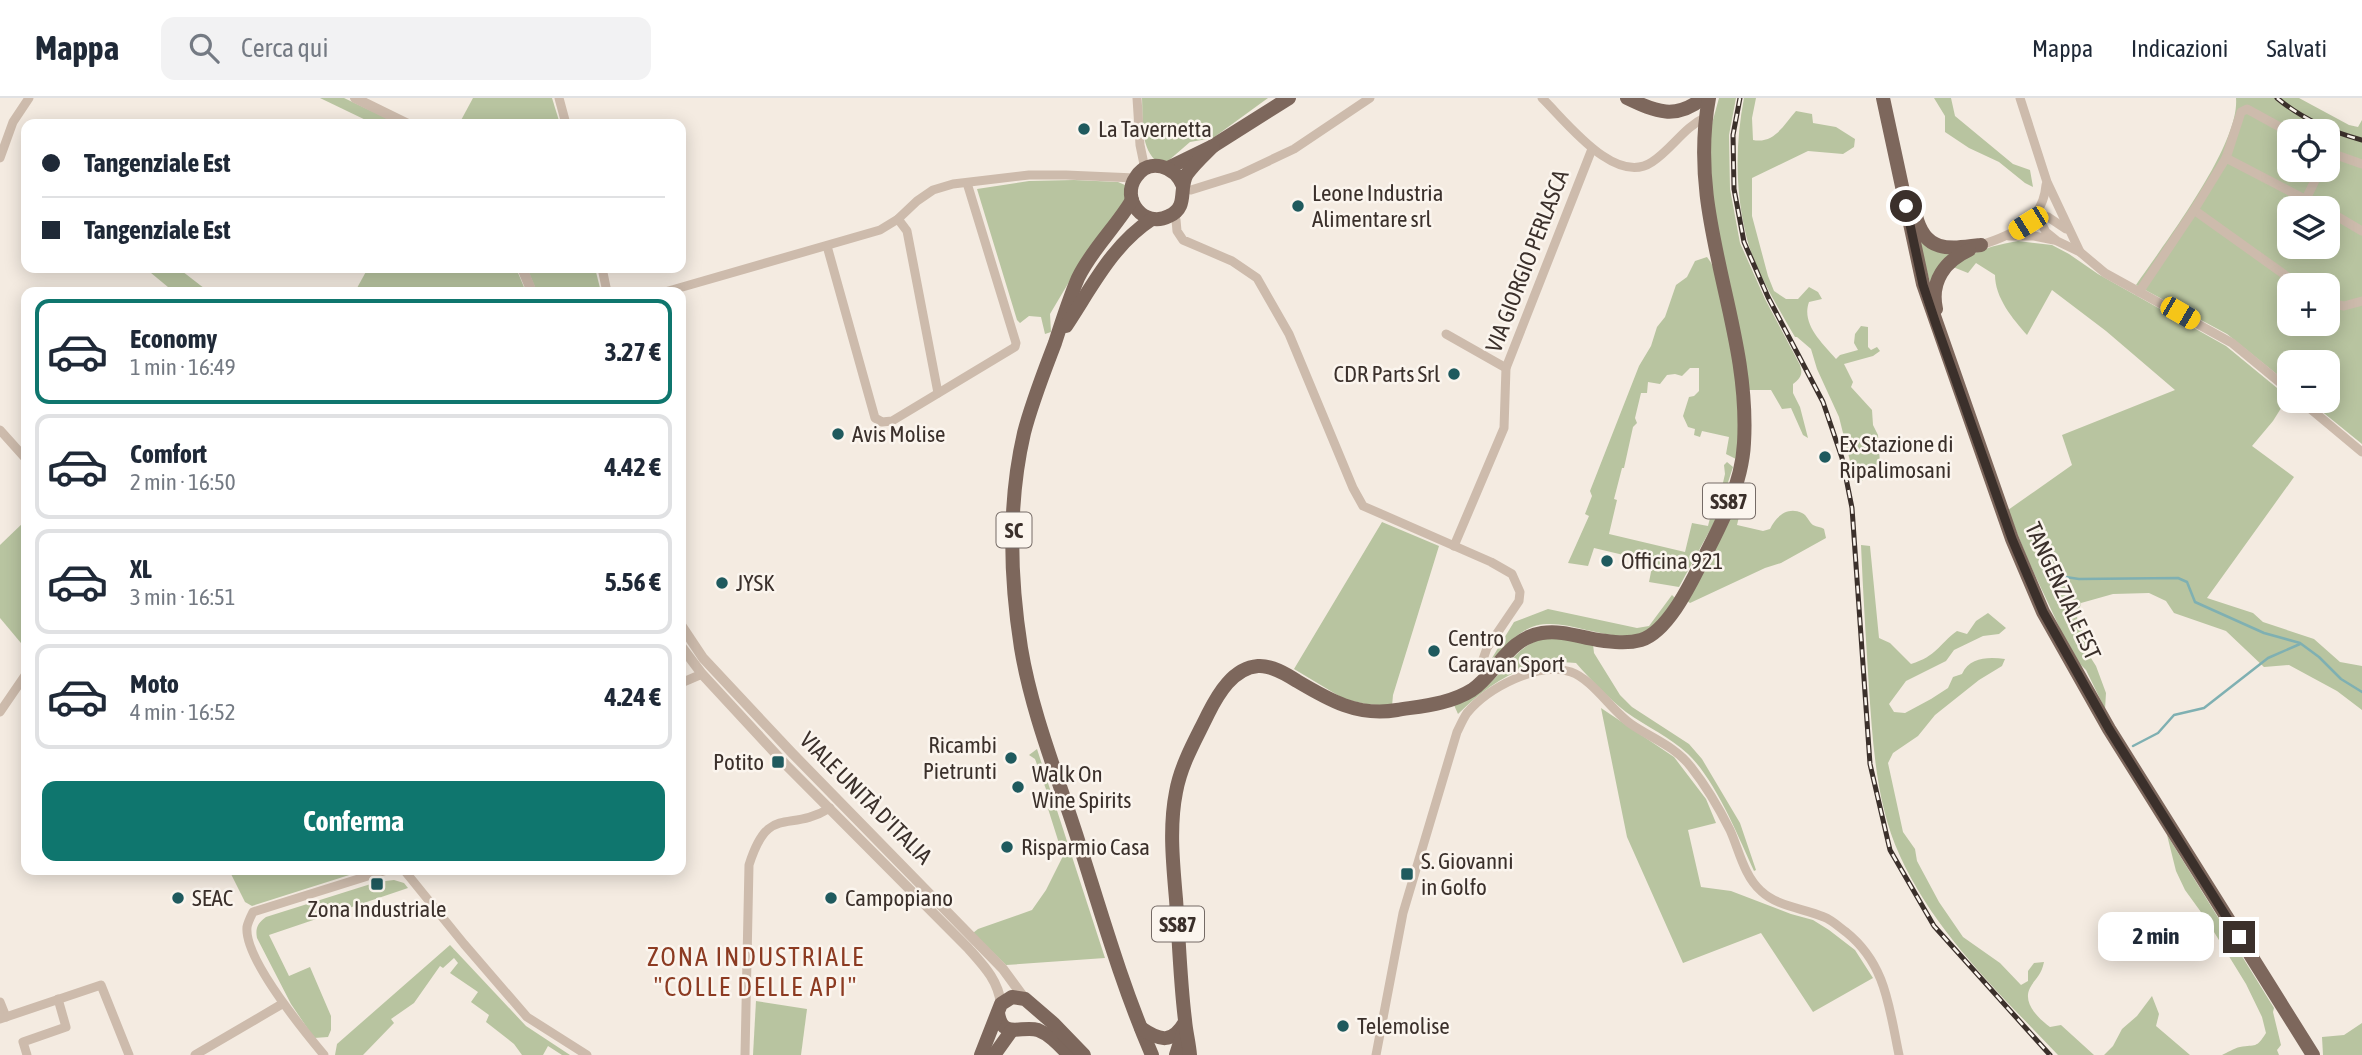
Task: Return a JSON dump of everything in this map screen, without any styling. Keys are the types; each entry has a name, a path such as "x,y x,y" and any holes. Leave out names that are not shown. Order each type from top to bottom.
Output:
{"main road":[{"path":"1168,168 1213,146 1289,98"},
{"path":"1627,98 1652,110 1666,113 1692,107 1703,98"},
{"name":"SS87","path":"1190,1055 1185,1022 1171,826 1176,792 1184,765 1225,685 1243,671 1259,666 1280,671 1333,702 1360,711 1388,712 1444,702 1468,692 1480,684 1507,652 1521,641 1537,634 1556,632 1622,642 1643,640 1660,628 1678,605 1717,531 1732,495 1744,444 1740,366 1733,322 1715,252 1704,179 1709,98"},
{"name":"TANGENZIALE EST","path":"1883,98 1923,285 2012,539 2043,612 2109,729 2313,1055"},
{"path":"1187,188 1168,168 1156,166 1140,173 1131,188 1132,200 1137,210 1152,219 1175,213 1187,188 1187,174 1213,146"},
{"path":"1901,186 1913,205 1920,231 1927,239 1940,247 1981,245"},
{"name":"SC","path":"1132,200 1097,244 1079,277 1030,411 1016,484 1012,552 1021,648 1039,718 1140,1026 1152,1055"},
{"name":"SC","path":"1054,345 1110,258 1130,235 1152,219"},
{"path":"1936,324 1935,292 1941,273 1954,257 1981,245"},
{"path":"981,1055 1000,1009 1012,997 1028,1002 1084,1055"},
{"path":"1027,1027 1033,1017 1028,1002"},
{"path":"1000,1009 1002,1024 1012,1030 1027,1027 1049,1036 1069,1055"},
{"path":"1140,1026 1161,1039 1171,1038 1179,1033 1185,1022"},
{"name":"SS87","path":"1176,1055 1184,1036 1185,1022"},
{"name":"SC","path":"1140,1026 1144,1055"},
{"path":"994,1055 1012,1030"}],"street":[{"path":"0,159 13,122 26,98"},
{"path":"355,98 398,119"},
{"path":"559,98 565,119"},
{"path":"683,287 880,230 933,190 1028,176 1140,173 1136,98"},
{"path":"1187,188 1239,176 1294,149 1370,98"},
{"path":"1542,98 1592,149 1622,166 1636,168 1653,162 1692,123 1706,117"},
{"path":"2020,98 2046,182 2080,252"},
{"path":"2139,292 2226,158 2241,112 2247,109 2277,125"},
{"name":"VIA GIORGIO PERLASCA","path":"1454,546 1504,428 1506,368 1592,149"},
{"path":"2340,157 2362,164"},
{"path":"2226,158 2300,196"},
{"path":"1981,245 2007,236 2036,215 2045,199 2046,182"},
{"path":"827,246 875,418 882,422 892,421 1015,347 1016,342 967,183"},
{"path":"2194,210 2282,273"},
{"path":"2036,215 2048,217 2069,233"},
{"path":"2036,215 2046,232 2057,241"},
{"path":"2340,218 2362,231"},
{"path":"898,219 907,231 938,393"},
{"path":"1177,220 1177,231 1183,240 1232,261 1257,278 1289,334 1363,506 1512,574 1520,592 1519,601 1487,648 1482,663"},
{"path":"2007,236 2034,236 2057,241 2080,252 2096,266 2139,292 2232,343 2277,380"},
{"path":"2340,305 2362,301"},
{"path":"1447,334 1506,368"},
{"path":"2315,413 2362,452"},
{"path":"0,430 21,453"},
{"name":"VIALE UNITÀ D'ITALIA","path":"686,632 703,658 1003,969 1028,1002"},
{"name":"VIALE UNITÀ D'ITALIA","path":"686,653 702,674 977,958 994,978 999,990 1000,1009"},
{"path":"1376,1055 1403,913 1457,732 1466,715 1511,680 1534,672 1556,670 1572,672 1632,725 1680,755 1712,798 1748,873 1760,891 1779,903 1828,918 1858,942 1884,984 1899,1055"},
{"path":"686,680 702,674"},
{"path":"0,712 21,681"},
{"path":"745,1055 749,865 753,852 766,829 774,824 817,815 830,808"},
{"path":"324,1055 282,1004 254,951 247,928 253,912 371,875"},
{"path":"408,875 527,1017 587,1055"},
{"path":"0,1002 3,1018 101,985 129,1055"},
{"path":"27,1055 23,1042 66,1027 58,999"},
{"path":"195,1055 282,1004"}],"green space":[{"path":"320,98 344,98 388,119 364,119"},
{"path":"473,98 552,98 558,119 462,119"},
{"path":"1142,98 1268,98 1213,138 1190,142 1168,161 1155,160 1147,147 1143,131"},
{"path":"1719,98 1736,98 1729,135 1730,189 1740,243 1765,299 1800,365 1800,378 1793,384 1793,393 1800,407 1808,438 1803,435 1791,408 1782,409 1771,390 1748,390 1710,196 1711,127"},
{"path":"1744,98 1756,98 1752,118 1753,140 1773,136 1796,111 1812,114 1813,123 1836,127 1855,139 1854,147 1843,154 1808,151 1752,178 1752,216 1774,291 1786,299 1798,299 1809,287 1818,292 1822,299 1809,302 1808,318 1814,333 1836,359 1840,355 1858,350 1854,343 1855,334 1861,326 1868,327 1868,347 1871,350 1877,347 1880,351 1873,356 1844,364 1853,382 1851,387 1872,410 1873,425 1878,435 1880,463 1873,473 1856,485 1839,417 1811,349 1795,337 1761,276 1747,239 1740,204 1738,168"},
{"path":"1934,98 1951,98 1955,116 2013,164 2030,170 2033,187 1999,162 1969,148 1945,132 1945,116"},
{"path":"2236,98 2299,98 2338,119 2277,119 2277,182 2340,182 2340,120 2358,127 2362,120 2362,444 2324,413 2340,413 2340,350 2277,350 2277,374 2227,334 2136,285 2198,194 2226,141 2234,118"},
{"path":"1029,181 1118,182 1125,185 1127,205 1082,260 1050,314 1051,332 1045,334 1041,317 1029,316 1020,323 1017,320 977,189"},
{"path":"1917,235 1952,253 1938,267 1931,286"},
{"path":"2018,241 2052,245 2226,346 2277,388 2278,413 2252,446 2294,477 2207,598 2253,613 2263,622 2314,639 2340,662 2362,666 2362,710 2337,691 2289,665 2264,667 2226,631 2174,613 2166,601 2149,593 2113,594 2081,603 2077,618 2087,641 2089,655 2106,693 2105,709 2086,670 2064,637 2008,510 2072,465 2062,435 2175,390 2106,331 2052,290 2027,335 2001,300 1995,275 1976,263 1968,273 1953,267 1968,257 2000,244"},
{"path":"1707,257 1717,279 1734,362 1738,400 1736,459 1726,454 1729,437 1702,431 1700,437 1694,435 1695,429 1688,427 1683,416 1689,397 1699,391 1699,368 1690,368 1682,376 1667,375 1660,384 1648,382 1647,393 1641,393 1635,418 1637,423 1633,427 1614,499 1617,500 1609,534 1685,552 1692,523 1708,526 1718,486 1722,487 1724,465 1727,462 1733,467 1716,519 1679,587 1649,582 1653,562 1594,548 1588,566 1568,563 1589,516 1585,514 1592,496 1590,491 1639,366 1651,346 1657,327 1665,317 1676,285 1687,277 1695,261"},
{"path":"151,273 184,273 203,287 168,287"},
{"path":"365,273 518,273 524,287 358,287"},
{"path":"529,273 596,273 600,287 535,287"},
{"path":"1738,490 1745,492 1737,525 1763,531 1770,529 1775,520 1783,514 1797,511 1804,514 1813,525 1824,529 1826,538 1781,563 1690,603 1687,601"},
{"path":"1382,522 1439,546 1393,695 1392,706 1344,699 1294,669"},
{"path":"21,525 21,643 0,618 0,545"},
{"path":"1861,545 1870,546 1879,638 1890,643 1911,664 1932,654 1957,631 1967,634 1976,621 1988,613 2006,628 1999,634 1983,636 1954,650 1946,661 1906,681 1889,704 1894,712 1905,713 1931,699 1948,688 1953,677 1962,674 1965,668 1975,661 1986,658 2005,659 2002,666 1979,680 1935,715 1918,736 1893,753 1888,763 1903,832 1915,849 1917,861 1939,902 1963,937 2000,963 2021,985 2028,981 2028,971 2034,963 2044,962 2028,994 2030,1005 2046,1024 2050,1027 2061,1025 2094,1055 2058,1055 1970,962 1950,937 1914,884 1900,856 1886,816 1874,752"},
{"path":"1672,595 1676,599 1659,623 1636,635 1603,634 1554,624 1538,625 1524,631 1507,644 1493,660 1492,658 1514,622 1548,609 1637,628 1649,626"},
{"path":"1554,637 1593,644 1594,653 1620,695 1632,707 1689,744 1702,759 1740,823 1756,870 1754,871 1717,794 1698,765 1674,742 1619,707 1576,663 1542,664 1511,674 1484,691 1458,714 1454,705 1488,685 1517,654 1533,642"},
{"path":"1601,708 1674,757 1706,799 1716,823 1688,830 1701,887 1731,891 1813,920 1855,950 1873,978 1813,1012 1761,933 1683,963 1627,837"},
{"path":"1037,749 1105,958 1006,965 973,933 1032,910 1046,890 1063,856 1044,796 1047,792 1035,759 1029,755"},
{"path":"2167,835 2274,1008 2281,1045 2277,1050 2279,1055 2222,1055 2260,1042 2266,1033 2262,1017 2246,984 2185,890 2176,871"},
{"path":"232,875 349,875 252,906 245,902"},
{"path":"394,880 404,883 408,888 269,935 289,976 310,967 331,1016 328,1037 314,1038 291,1004 257,938 258,926 266,917 377,882"},
{"path":"450,945 526,1026 570,1055 562,1055 548,1046 543,1055 522,1055 514,1044 486,1022 489,1015 471,1002 478,992 450,973 458,963 454,958 443,968 440,966 414,1003 391,1019 394,1023 363,1055 335,1055 337,1044"},
{"path":"2152,996 2159,1014 2156,1026 2190,1055 2104,1055 2113,1046 2122,1029 2137,1016"},
{"path":"756,1001 807,1009 801,1055 753,1055"},
{"path":"2362,1023 2362,1055 2323,1055 2322,1037 2344,1035"}],"waterway":[{"path":"2045,574 2079,579 2178,578 2187,582 2195,602 2264,633 2300,643 2341,679 2362,692"},
{"path":"2133,746 2158,733 2174,715 2204,708 2268,658 2300,644"}],"railway":[{"path":"1740,98 1733,135 1734,189 1744,242 1768,297 1823,402 1842,458 1852,508 1870,764 1890,850 1934,926 2050,1055"},
{"path":"2277,98 2317,123 2362,140"}],"place":[{"name":"La Tavernetta","path":"1084,129"},
{"name":"Leone Industria Alimentare srl","path":"1298,206"},
{"name":"CDR Parts Srl","path":"1454,374"},
{"name":"Avis Molise","path":"838,434"},
{"name":"Ex Stazione di Ripalimosani","path":"1825,457"},
{"name":"Officina 921","path":"1607,561"},
{"name":"JYSK","path":"722,583"},
{"name":"Centro Caravan Sport","path":"1434,651"},
{"name":"Ricambi Pietrunti","path":"1011,758"},
{"name":"Potito","path":"778,762"},
{"name":"Walk On Wine Spirits","path":"1018,787"},
{"name":"Risparmio Casa","path":"1007,847"},
{"name":"S. Giovanni in Golfo","path":"1407,874"},
{"name":"Zona Industriale","path":"377,884"},
{"name":"SEAC","path":"178,898"},
{"name":"Campopiano","path":"831,898"},
{"name":"Telemolise","path":"1343,1026"}],"district":[{"name":"ZONA INDUSTRIALE \"COLLE DELLE API\"","path":"756,972"}],"route":[{"path":"1906,206 1923,285 1936,324 2012,539 2043,612 2109,729 2239,937"}]}
